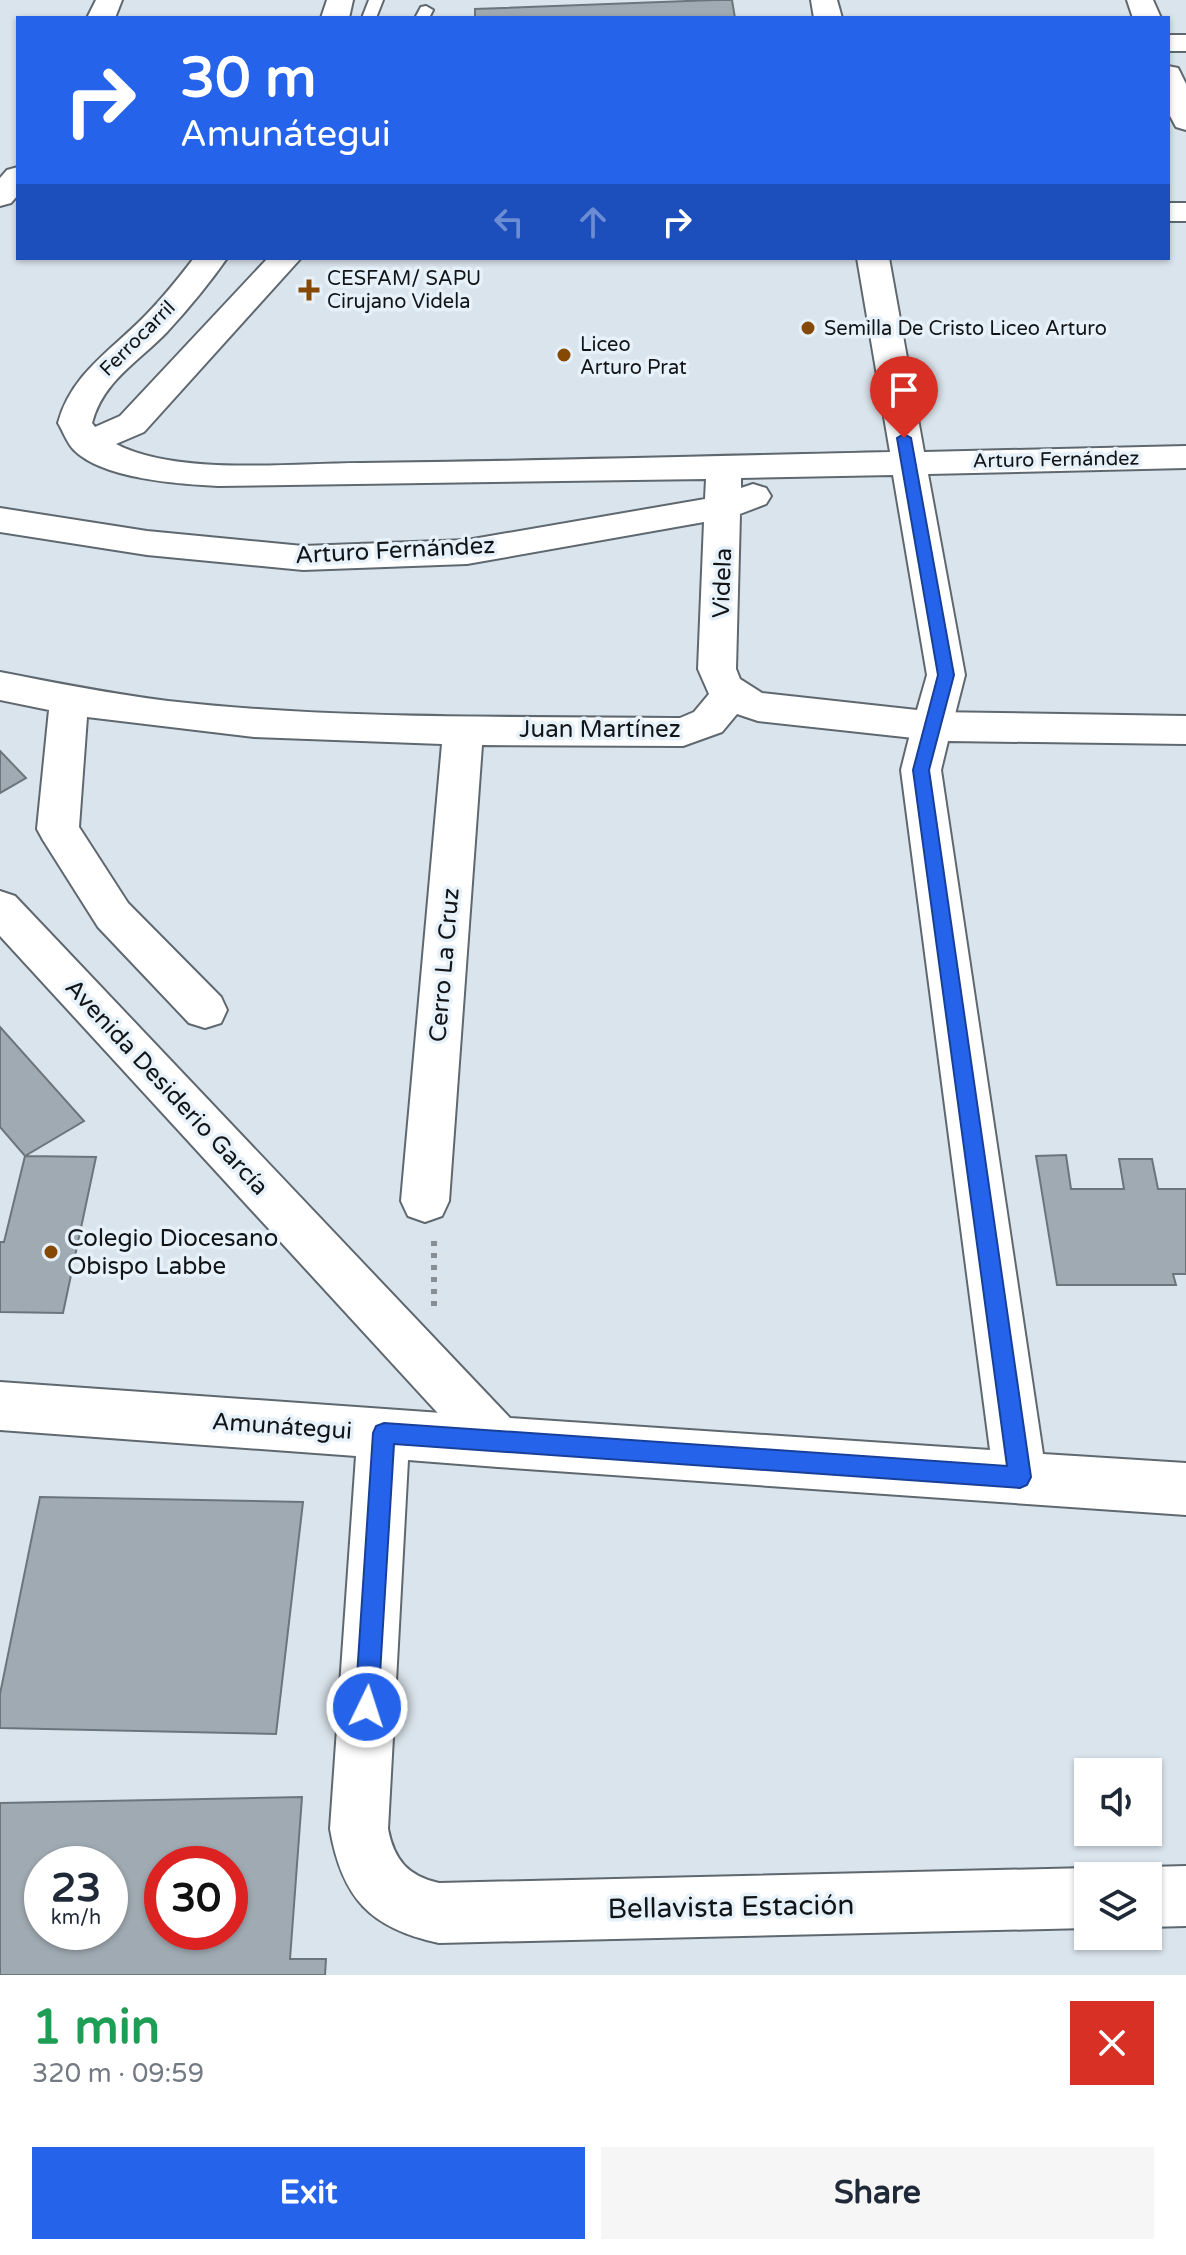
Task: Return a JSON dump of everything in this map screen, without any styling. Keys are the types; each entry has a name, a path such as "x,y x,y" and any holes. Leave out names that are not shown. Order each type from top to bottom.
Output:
{"street":[{"path":"1170,79 1186,121"},
{"path":"0,197 16,178"},
{"name":"Ferrocarril","path":"81,433 77,406 91,383 155,325 209,260"},
{"path":"81,433 132,424 283,260"},
{"path":"873,260 946,675 921,770 1020,1477"},
{"name":"Arturo Fernández","path":"81,433 117,459 160,471 218,475 478,473 1186,457"},
{"name":"Arturo Fernández","path":"0,520 147,543 303,558 467,552 725,507 829,464"},
{"name":"Videla","path":"724,467 717,669 719,679 731,695"},
{"name":"Juan Martínez","path":"0,686 69,701 200,717 463,729 683,732 708,722 731,695"},
{"path":"731,695 758,707 932,726 1186,730"},
{"path":"69,701 58,829 113,915 205,1010"},
{"name":"Cerro La Cruz","path":"425,1201 463,729"},
{"name":"Avenida Desiderio García","path":"0,908 498,1442"},
{"name":"Amunátegui","path":"0,1406 1186,1490"},
{"name":"Bellavista Estación","path":"384,1433 359,1829 362,1849 381,1886 397,1901 418,1910 439,1913 1074,1898"},
{"path":"1162,1897 1186,1896"}],"path":[{"path":"434,1312 437,1251"}],"building":[{"path":"732,0 735,16 475,16 475,9"},
{"path":"0,751 26,778 0,793"},
{"path":"0,1027 84,1121 25,1156 0,1127"},
{"path":"1066,1155 1071,1189 1124,1189 1119,1159 1152,1159 1158,1189 1186,1189 1186,1274 1173,1274 1176,1285 1057,1285 1036,1156"},
{"path":"25,1156 96,1157 63,1313 0,1312 0,1242 4,1242"},
{"path":"40,1497 303,1502 276,1734 0,1728 0,1694"},
{"path":"302,1797 290,1959 326,1959 325,1975 0,1975 0,1803"}],"place":[{"name":"CESFAM/ SAPU Cirujano Videla","path":"309,290"},
{"name":"Semilla De Cristo Liceo Arturo","path":"808,328"},
{"name":"Liceo Arturo Prat","path":"564,355"},
{"name":"Colegio Diocesano Obispo Labbe","path":"51,1252"}],"route":[{"path":"367,1707 384,1433 1020,1477 921,770 946,675 904,438"}]}
